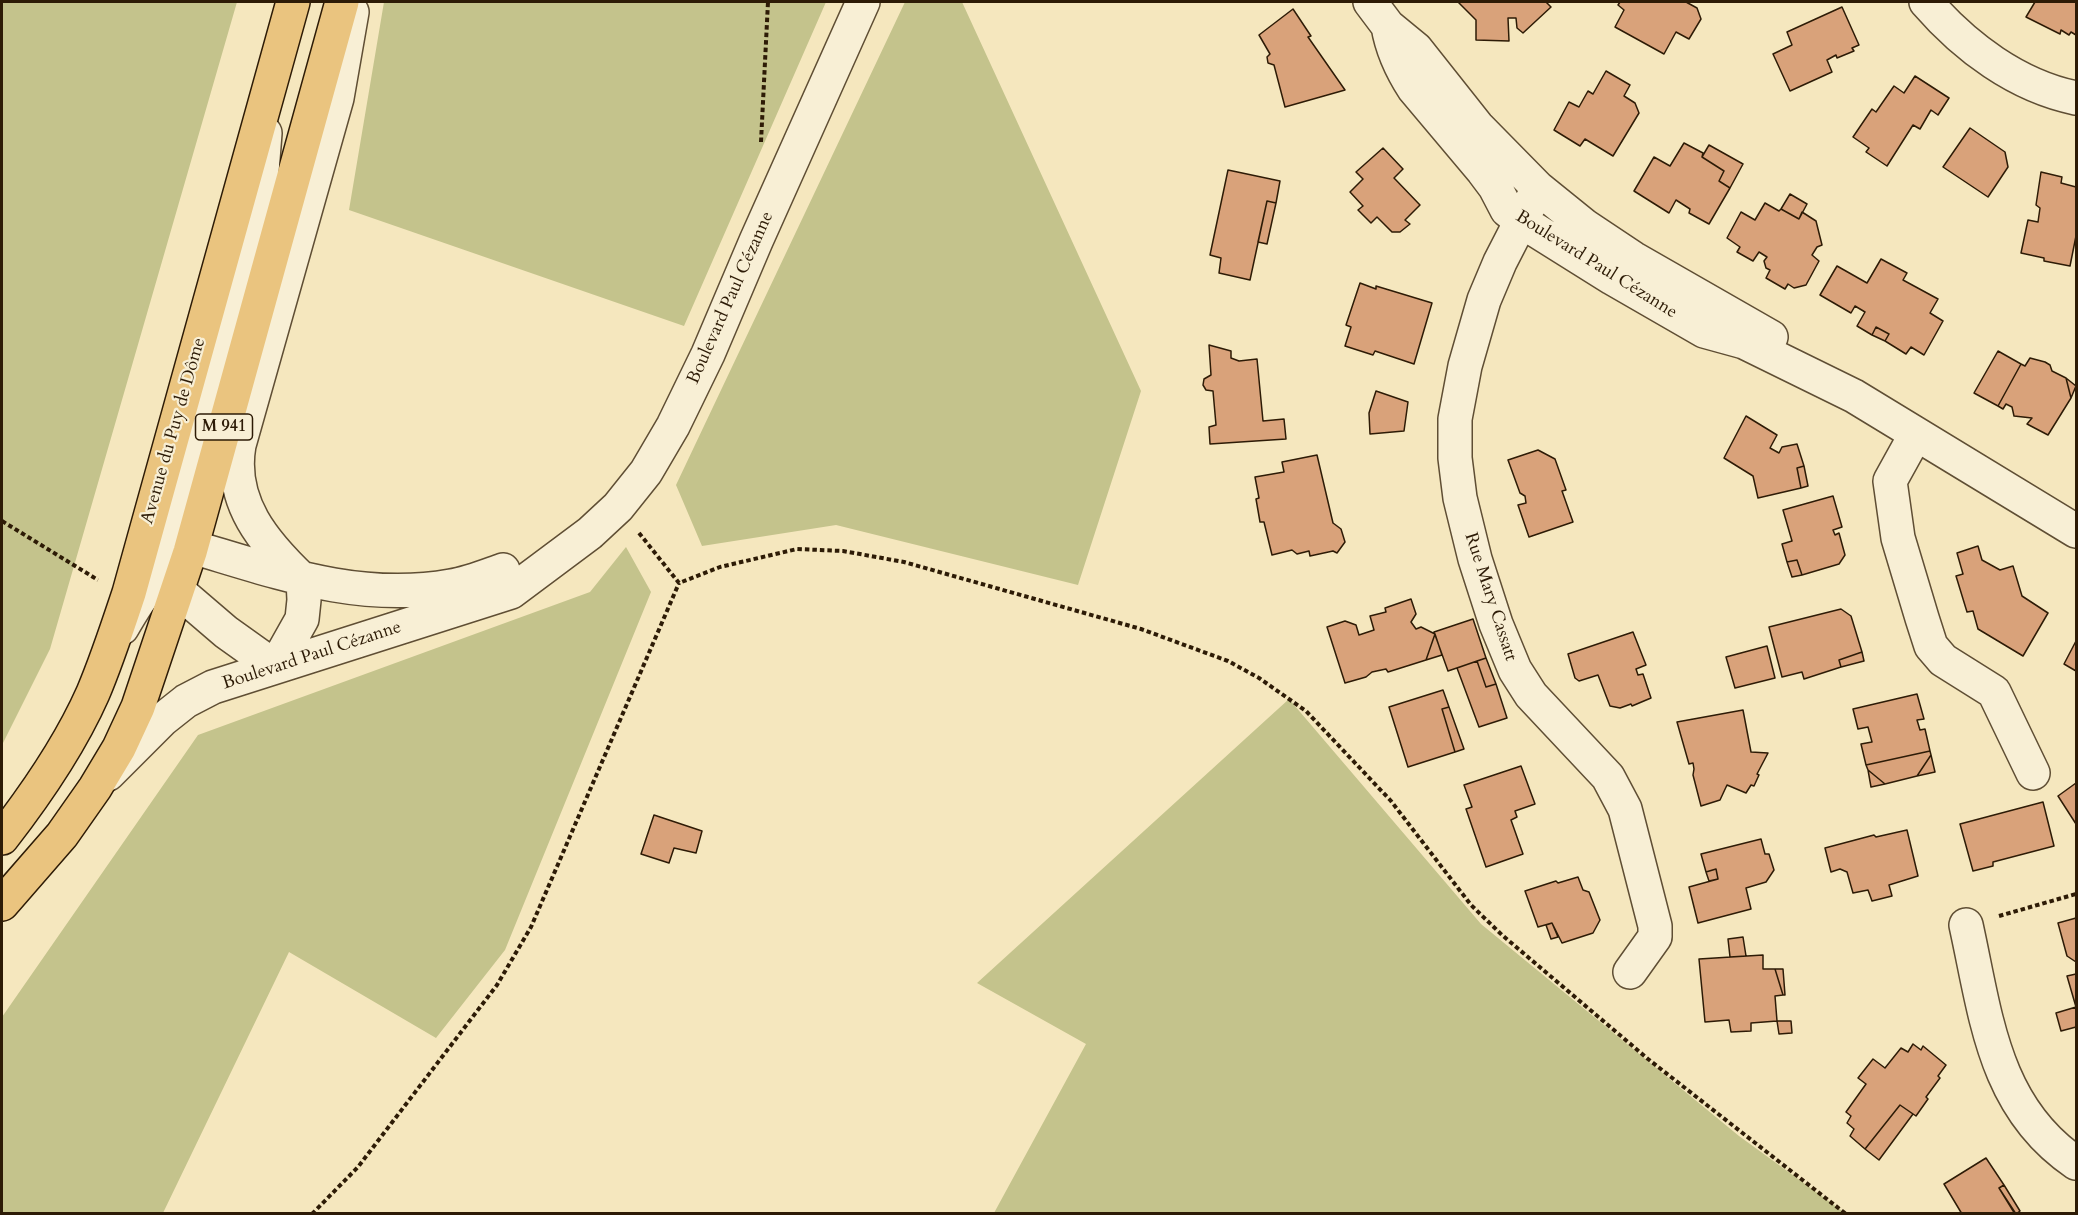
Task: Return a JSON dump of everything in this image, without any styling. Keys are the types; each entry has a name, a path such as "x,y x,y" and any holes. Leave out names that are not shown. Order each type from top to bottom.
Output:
{"main road":[{"name":"Avenue du Puy de Dôme","path":"2,838 34,795 75,730 111,648 129,593 293,2"},
{"name":"M 941","path":"2,904 62,835 95,788 119,748 138,707 183,565 342,2"}],"street":[{"path":"183,565 226,632 275,667 302,619 303,580 283,561 256,527 241,494 236,462 337,98 353,2"},
{"name":"Boulevard Paul Cézanne","path":"95,788 162,720 186,701 213,687 511,592 590,532 618,507 646,472 673,426 703,364 863,2"},
{"path":"1926,2 1944,23 1976,51 2022,79 2076,98"},
{"name":"Boulevard Paul Cézanne","path":"1379,14 1416,49 1477,126 1538,188 1585,226 1633,258 1801,355 1854,396"},
{"name":"Boulevard Paul Cézanne","path":"1379,14 1409,82 1483,171 1495,187 1507,210 1521,221 1612,278 1704,331 1744,342 1854,396 2076,531"},
{"path":"111,648 134,608 183,565 249,268 261,185 267,99"},
{"name":"Rue Mary Cassatt","path":"1538,188 1484,300 1465,366 1455,419 1455,458 1460,498 1474,559 1496,624 1515,670 1531,695 1608,777 1624,809 1655,926 1654,937 1630,972"},
{"path":"1916,434 1890,481 1898,538 1931,646 1943,660 1994,692 2033,774"},
{"name":"Boulevard Paul Cézanne","path":"2028,502 2059,504 2076,510"},
{"name":"Boulevard Paul Cézanne","path":"183,565 303,580 347,588 421,590 452,586 503,570 552,561"},
{"path":"1966,925 1990,1034 2004,1076 2021,1110 2052,1144 2076,1163"}],"path":[{"path":"761,145 768,2"},
{"path":"618,507 679,583"},
{"path":"2,521 100,581 129,593"},
{"path":"312,1214 358,1167 497,986 531,927 679,583 720,567 797,549 843,551 904,562 1130,626 1228,661 1259,678 1306,711 1391,801 1457,888 1502,935 1648,1059 1846,1214"},
{"path":"1966,925 2076,894"}],"shaded area":[{"path":"2,2 237,2 50,649 2,745"},
{"path":"384,2 826,2 684,326 349,210"},
{"path":"905,2 962,2 1141,391 1078,585 836,525 702,546 676,485"},
{"path":"626,547 651,592 505,950 436,1038 289,952 163,1213 2,1213 2,1017 198,735 590,592"},
{"path":"1289,699 1481,924 1739,1136 1845,1213 994,1213 1086,1044 977,983"}],"building":[{"path":"1458,2 1546,2 1551,7 1523,33 1517,28 1516,18 1508,18 1509,41 1476,40 1476,20"},
{"path":"1620,2 1686,2 1697,8 1701,19 1689,39 1676,32 1664,54 1615,27 1624,10 1618,5"},
{"path":"2035,2 2076,2 2076,35 2071,32 2069,35 2061,30 2060,34 2026,17"},
{"path":"1842,7 1859,45 1852,48 1854,51 1837,58 1836,55 1827,60 1832,72 1790,91 1773,54 1792,45 1787,32"},
{"path":"1293,9 1311,36 1308,37 1345,90 1285,107 1274,65 1268,63 1267,57 1270,54 1259,35"},
{"path":"1606,71 1630,85 1624,96 1635,103 1639,113 1613,156 1585,139 1580,146 1554,130 1569,102 1579,107 1588,91 1593,94"},
{"path":"1915,76 1949,98 1938,115 1931,110 1920,129 1913,125 1887,166 1866,152 1869,148 1853,137 1872,109 1876,112 1894,86 1904,93"},
{"path":"1970,128 2005,152 2008,167 1988,197 1943,167"},
{"path":"1684,143 1703,153 1702,157 1724,171 1719,181 1730,188 1709,224 1689,213 1690,209 1676,200 1669,213 1634,191 1654,157 1670,166"},
{"path":"1709,145 1743,164 1730,188 1719,181 1724,171 1702,157"},
{"path":"1383,148 1403,169 1394,178 1420,205 1405,220 1410,224 1400,232 1392,232 1377,217 1371,223 1358,210 1363,206 1350,192 1363,179 1356,172"},
{"path":"1228,170 1280,181 1276,203 1267,201 1250,280 1219,273 1221,258 1210,255"},
{"path":"2041,172 2062,177 2061,183 2076,187 2076,236 2070,266 2044,261 2044,258 2021,253 2028,220 2038,222 2040,208 2036,205"},
{"path":"1790,194 1807,204 1799,219 1781,209"},
{"path":"1267,201 1276,203 1267,244 1258,242"},
{"path":"1765,203 1799,219 1802,212 1816,221 1822,245 1817,247 1812,255 1819,261 1806,285 1794,288 1788,284 1785,289 1766,278 1770,270 1766,268 1764,261 1767,257 1759,252 1753,261 1737,252 1740,247 1727,238 1741,212 1755,220"},
{"path":"1881,259 1907,273 1903,280 1938,299 1930,313 1943,321 1924,355 1911,347 1906,354 1885,341 1889,334 1876,327 1872,335 1857,326 1865,312 1855,306 1851,313 1820,295 1837,266 1867,283"},
{"path":"1360,283 1432,303 1414,364 1375,351 1373,355 1345,346 1351,327 1346,325"},
{"path":"1876,327 1889,334 1885,341 1872,335"},
{"path":"1209,345 1231,351 1231,358 1239,361 1257,359 1263,421 1284,419 1286,439 1210,444 1209,427 1216,425 1213,391 1206,390 1203,385 1204,379 1211,375"},
{"path":"1998,351 2021,364 1998,406 1974,393"},
{"path":"2030,358 2045,362 2050,365 2052,371 2066,378 2071,398 2048,435 2027,424 2032,418 2014,416 2012,407 2006,404 2003,409 1998,406 2021,364 2025,366"},
{"path":"2066,378 2076,386 2071,398"},
{"path":"1376,391 1408,402 1404,431 1370,434 1369,413"},
{"path":"1746,416 1777,435 1770,448 1779,453 1782,447 1797,444 1804,466 1797,468 1801,488 1758,498 1753,476 1724,458"},
{"path":"1538,450 1555,459 1566,490 1562,491 1573,522 1529,537 1518,505 1526,503 1525,496 1520,493 1508,460"},
{"path":"1317,455 1333,523 1341,529 1345,542 1337,553 1333,551 1310,556 1309,551 1297,554 1292,550 1272,555 1264,522 1260,522 1255,477 1284,472 1282,462"},
{"path":"1804,466 1808,486 1801,488 1797,468"},
{"path":"1833,496 1842,527 1833,530 1835,535 1839,533 1845,555 1839,564 1802,575 1797,560 1787,562 1782,544 1792,541 1783,510"},
{"path":"1978,546 1982,560 2000,570 2013,566 2022,596 2048,613 2023,656 1978,629 1973,611 1967,612 1956,576 1963,574 1957,553"},
{"path":"1797,560 1802,575 1792,577 1787,562"},
{"path":"1411,599 1416,614 1411,622 1416,629 1421,627 1435,634 1426,660 1388,672 1386,669 1372,672 1366,677 1345,683 1327,627 1345,621 1356,625 1359,635 1374,630 1370,616 1386,612 1385,608"},
{"path":"1841,609 1851,616 1862,652 1839,660 1841,667 1804,679 1802,672 1782,677 1769,627"},
{"path":"1473,619 1486,658 1448,671 1434,632"},
{"path":"1633,632 1646,665 1636,669 1638,675 1643,674 1651,698 1632,706 1631,704 1620,708 1610,706 1598,675 1579,681 1575,678 1568,654"},
{"path":"1435,634 1442,655 1426,660"},
{"path":"2076,641 2076,671 2064,664"},
{"path":"1767,646 1775,678 1735,688 1726,657"},
{"path":"1862,652 1864,661 1841,667 1839,660"},
{"path":"1486,658 1496,684 1486,687 1477,661"},
{"path":"1477,661 1486,687 1496,684 1507,718 1479,727 1457,668"},
{"path":"1443,690 1449,707 1442,709 1455,752 1408,767 1389,707"},
{"path":"1917,694 1924,719 1917,720 1920,730 1925,729 1930,751 1866,765 1861,744 1872,742 1868,727 1858,729 1853,709"},
{"path":"1449,707 1464,749 1455,752 1442,709"},
{"path":"1743,710 1751,752 1768,753 1757,774 1759,775 1754,786 1751,785 1746,793 1727,785 1720,800 1701,806 1693,775 1693,763 1689,764 1677,722"},
{"path":"1930,751 1931,755 1917,776 1885,784 1868,770 1866,765"},
{"path":"1931,755 1935,772 1917,776"},
{"path":"1521,766 1535,804 1515,811 1517,817 1511,820 1523,854 1486,867 1466,809 1472,807 1464,785"},
{"path":"1868,770 1885,784 1871,787"},
{"path":"2076,783 2076,824 2058,796"},
{"path":"2043,802 2054,846 1993,862 1993,866 1973,871 1960,824"},
{"path":"654,815 702,831 696,853 674,848 669,863 641,854"},
{"path":"1907,830 1918,876 1889,885 1892,896 1872,901 1868,890 1853,893 1847,872 1840,869 1831,872 1825,848 1874,835 1876,837"},
{"path":"1761,839 1765,854 1769,854 1774,870 1766,882 1746,888 1751,909 1698,923 1689,887 1718,879 1716,869 1706,872 1701,854"},
{"path":"1716,869 1718,879 1709,881 1706,872"},
{"path":"1578,877 1583,890 1589,892 1600,920 1593,933 1562,943 1552,923 1538,927 1525,891"},
{"path":"2076,918 2076,962 2067,956 2058,923"},
{"path":"1552,923 1558,937 1551,939 1546,925"},
{"path":"1743,937 1746,956 1730,957 1728,939"},
{"path":"1763,955 1763,969 1775,969 1783,995 1775,996 1777,1021 1751,1023 1751,1031 1731,1032 1729,1020 1705,1022 1699,959"},
{"path":"1775,969 1783,969 1785,995 1783,995"},
{"path":"2076,974 2076,1007 2067,976"},
{"path":"2076,1007 2076,1027 2061,1031 2056,1013"},
{"path":"1777,1021 1791,1021 1792,1033 1779,1034"},
{"path":"1913,1044 1921,1050 1923,1046 1946,1065 1916,1116 1900,1105 1865,1149 1850,1136 1854,1129 1847,1123 1851,1116 1846,1112 1866,1084 1858,1078 1873,1059 1885,1068 1901,1048 1908,1052"},
{"path":"1900,1105 1913,1114 1879,1160 1865,1149"},
{"path":"1986,1158 2004,1185 1999,1188 2015,1214 1962,1214 1944,1184"},
{"path":"2004,1185 2020,1211 2016,1214 1999,1188"}]}
